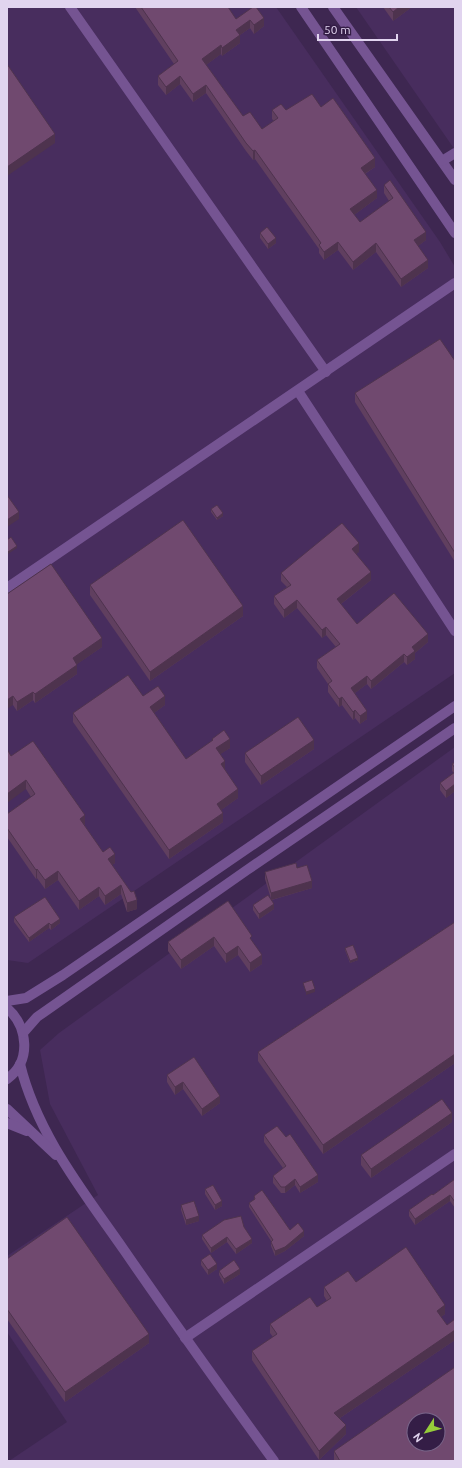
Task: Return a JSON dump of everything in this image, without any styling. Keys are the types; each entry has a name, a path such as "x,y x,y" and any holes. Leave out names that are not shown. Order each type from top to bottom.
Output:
{"street":[{"path":"70,7 326,372"},
{"path":"301,7 455,233"},
{"path":"333,7 455,180"},
{"path":"442,161 455,153"},
{"path":"7,588 455,283"},
{"path":"298,391 455,631"},
{"path":"7,1001 26,998 63,975 455,706"},
{"path":"23,1033 37,1017 241,874 455,728"},
{"path":"7,1008 18,1019 23,1033 24,1048 20,1064 25,1086 60,1159 185,1338 274,1461"},
{"path":"7,1078 20,1064"},
{"path":"7,1109 60,1159"},
{"path":"7,1122 34,1134"},
{"path":"185,1338 455,1154"}],"shaded area":[{"path":"7,7 276,7 440,242 455,267 455,673 28,963 7,960"},
{"path":"356,7 455,7 455,150"},
{"path":"455,747 455,1461 9,1461 67,1422 7,1332 7,1256 98,1195 50,1104 40,1050 59,1033"}],"building":[{"path":"141,7 228,7 236,19 253,7 256,7 264,18 254,25 250,20 236,30 240,35 222,48 221,45 202,59 243,116 250,112 262,129 278,118 272,110 281,104 286,110 312,94 321,107 333,98 375,158 361,168 377,190 350,209 360,222 393,198 384,185 390,180 426,232 414,240 428,260 401,279 376,243 353,262 338,242 324,252 319,245 321,243 255,150 253,151 246,143 206,85 193,94 180,76 166,87 158,76 178,61"},
{"path":"389,7 399,7 393,12"},
{"path":"7,64 55,134 7,167"},
{"path":"267,227 276,238 268,244 260,233"},
{"path":"440,339 455,361 455,553 355,393"},
{"path":"7,495 19,512 7,520"},
{"path":"217,505 223,513 217,518 211,509"},
{"path":"183,520 243,606 150,672 90,585"},
{"path":"342,523 359,543 352,549 371,572 337,599 357,624 394,593 428,634 412,647 415,651 407,657 404,654 371,681 367,676 351,688 367,711 360,716 355,710 353,712 342,697 339,699 328,684 332,681 317,660 340,644 326,627 322,630 297,600 284,610 274,596 291,585 281,573"},
{"path":"11,537 17,546 8,552 7,540"},
{"path":"51,564 102,638 73,658 77,665 35,694 33,692 17,702 13,696 7,700 7,594"},
{"path":"128,675 143,696 158,686 165,696 150,707 186,759 213,740 212,739 224,730 230,739 216,748 225,761 221,764 238,789 217,804 223,813 169,850 73,713"},
{"path":"298,717 314,740 261,776 245,753"},
{"path":"33,741 85,815 80,819 103,852 110,847 115,854 108,859 131,892 134,891 137,900 127,903 121,885 105,896 99,887 79,901 58,871 45,880 37,869 36,870 7,828 7,814 35,794 26,780 7,794 7,749 11,756"},
{"path":"455,772 455,784 446,791 440,783"},
{"path":"296,863 297,868 307,865 312,881 271,893 265,872"},
{"path":"268,895 274,904 259,914 253,905"},
{"path":"45,897 60,919 51,925 49,923 29,938 14,917"},
{"path":"228,901 252,936 250,938 262,955 250,963 238,946 226,954 214,937 181,960 168,942"},
{"path":"455,922 455,1054 323,1145 258,1052"},
{"path":"353,945 358,958 350,961 345,948"},
{"path":"312,980 315,989 306,992 303,983"},
{"path":"194,1057 220,1096 202,1109 183,1082 175,1087 167,1075"},
{"path":"442,1099 452,1113 371,1169 361,1155"},
{"path":"277,1126 286,1137 290,1134 318,1175 300,1187 295,1179 285,1187 281,1187 273,1176 286,1166 264,1135"},
{"path":"455,1179 455,1202 450,1195 415,1219 409,1210"},
{"path":"213,1185 222,1201 215,1205 205,1189"},
{"path":"262,1190 290,1230 298,1223 304,1231 285,1247 275,1251 271,1242 273,1240 249,1203 255,1199 254,1196"},
{"path":"194,1201 199,1216 186,1220 181,1205"},
{"path":"241,1216 244,1227 252,1239 236,1249 227,1237 211,1248 202,1235 224,1220"},
{"path":"67,1217 149,1334 65,1392 7,1309 7,1259"},
{"path":"406,1247 445,1305 437,1311 447,1325 455,1319 455,1330 334,1413 346,1425 319,1451 252,1351 277,1334 270,1324 310,1297 317,1307 331,1298 324,1287 348,1271 356,1282"},
{"path":"210,1254 217,1264 208,1270 201,1260"},
{"path":"234,1260 240,1269 224,1279 219,1271"},
{"path":"455,1367 455,1461 340,1461 334,1451"}]}
